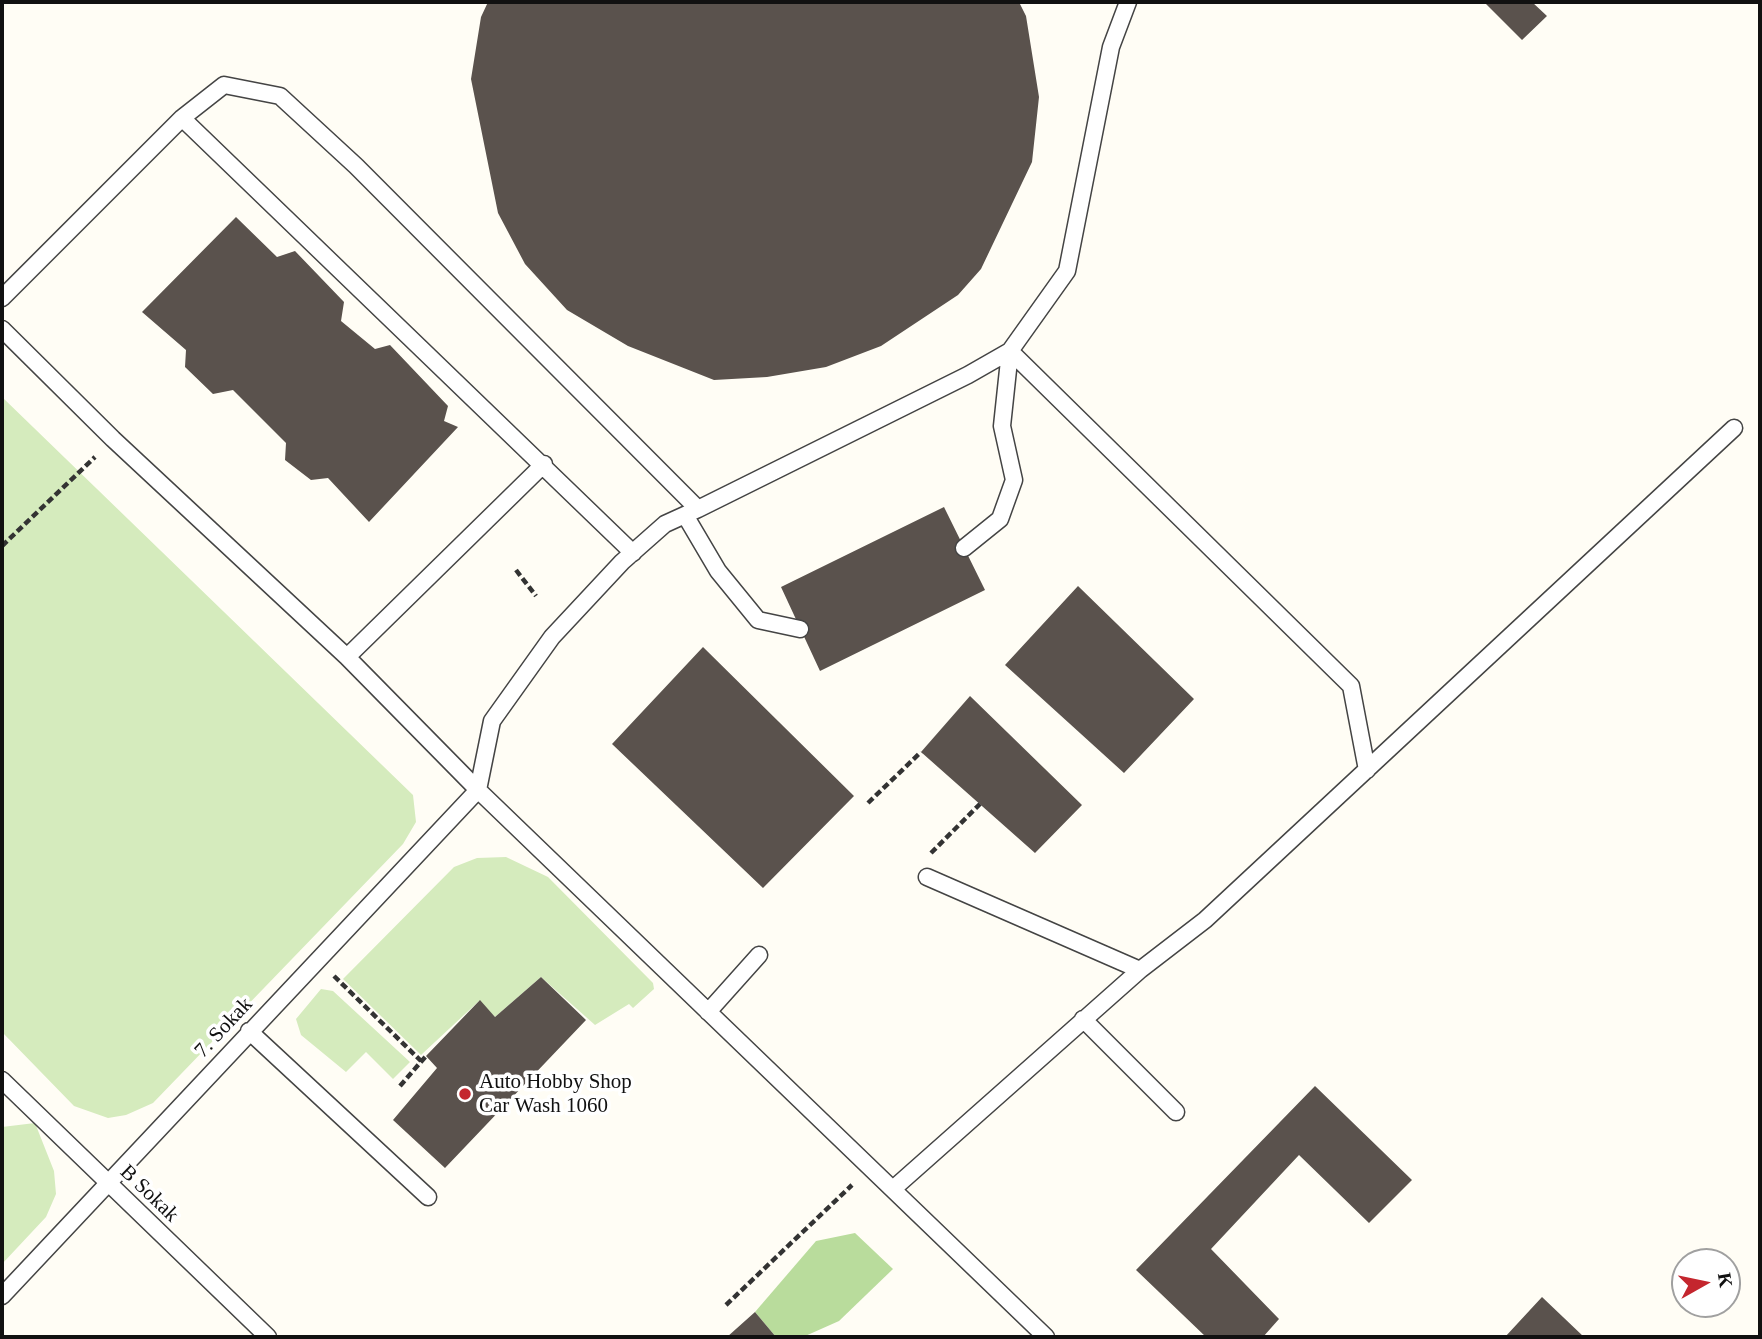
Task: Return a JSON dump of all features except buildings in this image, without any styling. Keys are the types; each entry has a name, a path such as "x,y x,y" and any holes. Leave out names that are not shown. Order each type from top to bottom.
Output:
{"lane":[{"path":"478,790 492,721 552,637 633,553 665,524 968,375 1010,351 1067,271 1111,47 1128,2"},
{"path":"2,298 182,118 224,85 280,96 356,166 691,512 718,571 758,620 800,629"},
{"path":"182,118 544,464 633,553"},
{"path":"2,329 113,439 347,657 478,790 1046,1337"},
{"path":"964,548 1000,519 1013,480 1002,426 1010,351"},
{"path":"1010,351 1351,686 1367,770"},
{"path":"892,1189 1140,970 1205,920 1734,428"},
{"path":"347,657 544,464"},
{"name":"7. Sokak","path":"2,1296 478,790"},
{"path":"927,877 1140,970"},
{"path":"708,1012 759,955"},
{"path":"1083,1019 1176,1112"},
{"path":"249,1031 428,1196"},
{"name":"B Sokak","path":"2,1080 268,1337"}],"path":[{"path":"2,546 113,439"},
{"path":"516,570 537,596"},
{"path":"868,803 921,752"},
{"path":"925,860 980,804"},
{"path":"318,960 421,1061"},
{"path":"400,1086 426,1056"},
{"path":"726,1305 870,1167"}],"green space":[{"path":"2,397 413,795 416,822 403,844 153,1103 126,1115 108,1118 74,1106 2,1032"},
{"path":"506,857 548,877 653,983 654,989 633,1008 629,1004 595,1025 541,977 495,1017 479,1001 421,1055 343,979 454,867 477,858"},
{"path":"321,989 333,991 410,1062 393,1079 366,1052 346,1072 301,1035 296,1019"},
{"path":"35,1123 54,1171 56,1194 46,1217 2,1264 2,1127"},
{"path":"855,1233 893,1269 839,1321 803,1337 776,1337 755,1312 816,1241"}],"place":[{"name":"Auto Hobby Shop Car Wash 1060","path":"465,1094"}]}
